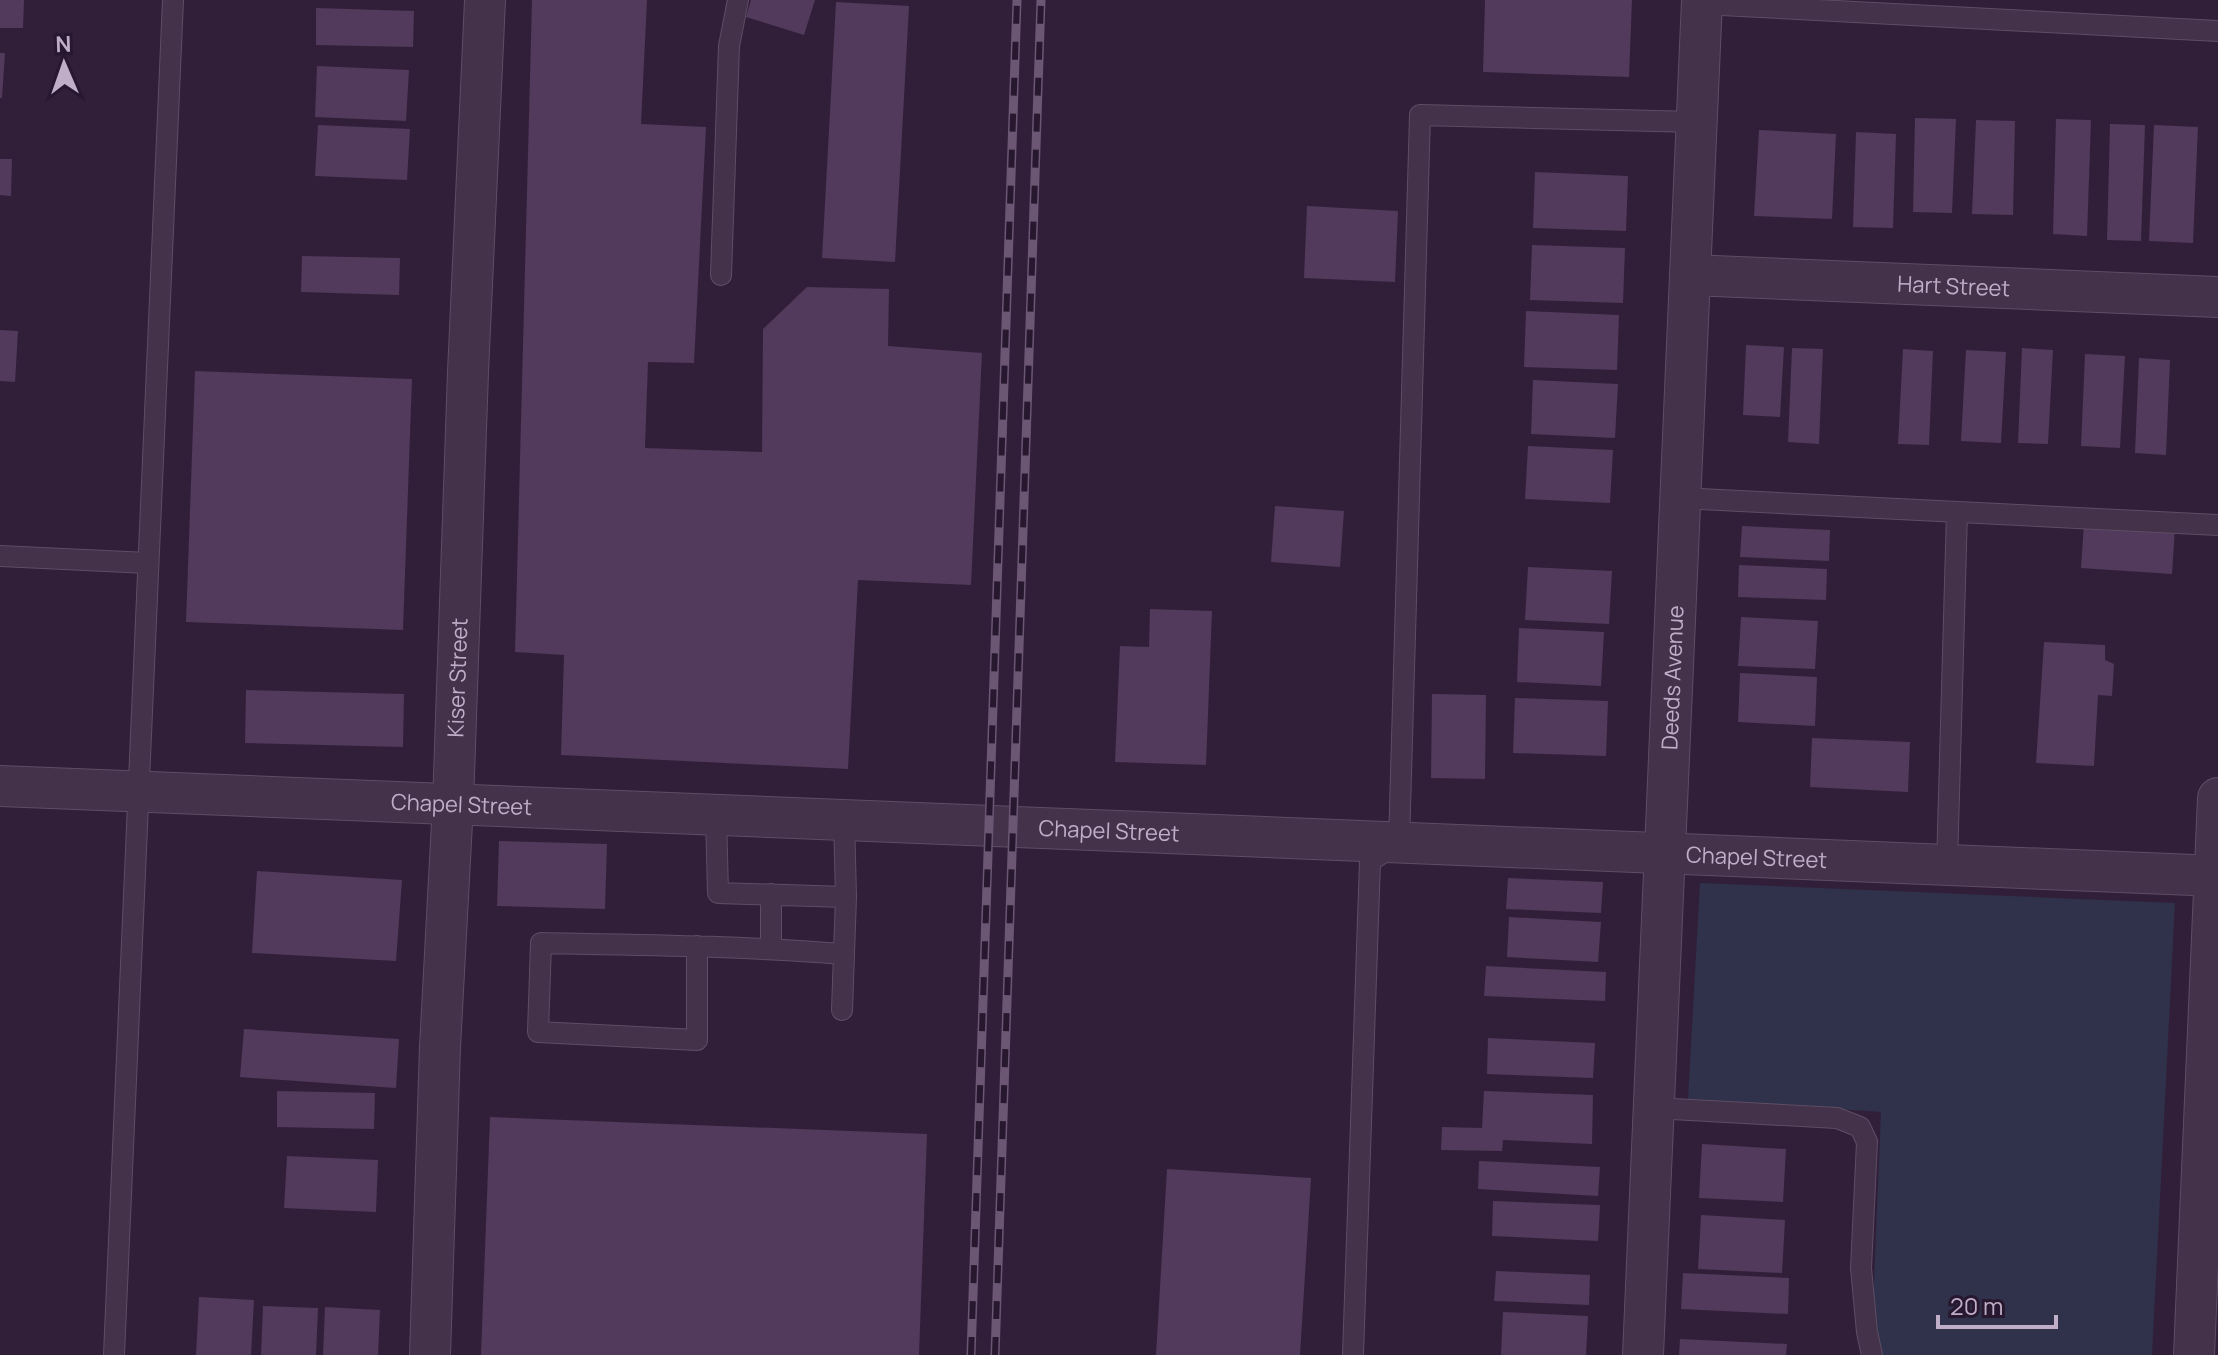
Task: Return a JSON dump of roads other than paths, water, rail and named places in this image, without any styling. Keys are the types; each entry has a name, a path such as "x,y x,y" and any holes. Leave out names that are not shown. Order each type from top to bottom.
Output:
{"street":[{"name":"Kiser Street","path":"430,1355 440,1047 453,804 485,0"},
{"name":"Deeds Avenue","path":"1643,1355 1702,2"},
{"name":"Hart Street","path":"1690,275 2218,297"},
{"name":"Chapel Street","path":"0,786 2216,876"},
{"path":"2194,1355 2218,798"}],"lane":[{"path":"114,1355 173,0"},
{"path":"721,275 729,46 738,0"},
{"path":"1702,2 1974,9 2218,31"},
{"path":"1353,1355 1370,861 1399,843 1420,115 1696,122"},
{"path":"1680,498 2218,525"},
{"path":"1947,865 1957,512"},
{"path":"0,556 148,563"},
{"path":"716,815 718,893 846,897"},
{"path":"842,1010 846,897 844,820"},
{"path":"771,894 771,948"},
{"path":"697,946 697,1040 538,1032 541,943 697,946 771,948 843,954"},
{"path":"1654,1108 1837,1118 1860,1127 1867,1142 1861,1268 1872,1355"}],"railway":[{"path":"971,1355 1017,0"},
{"path":"995,1355 1041,0"}]}
